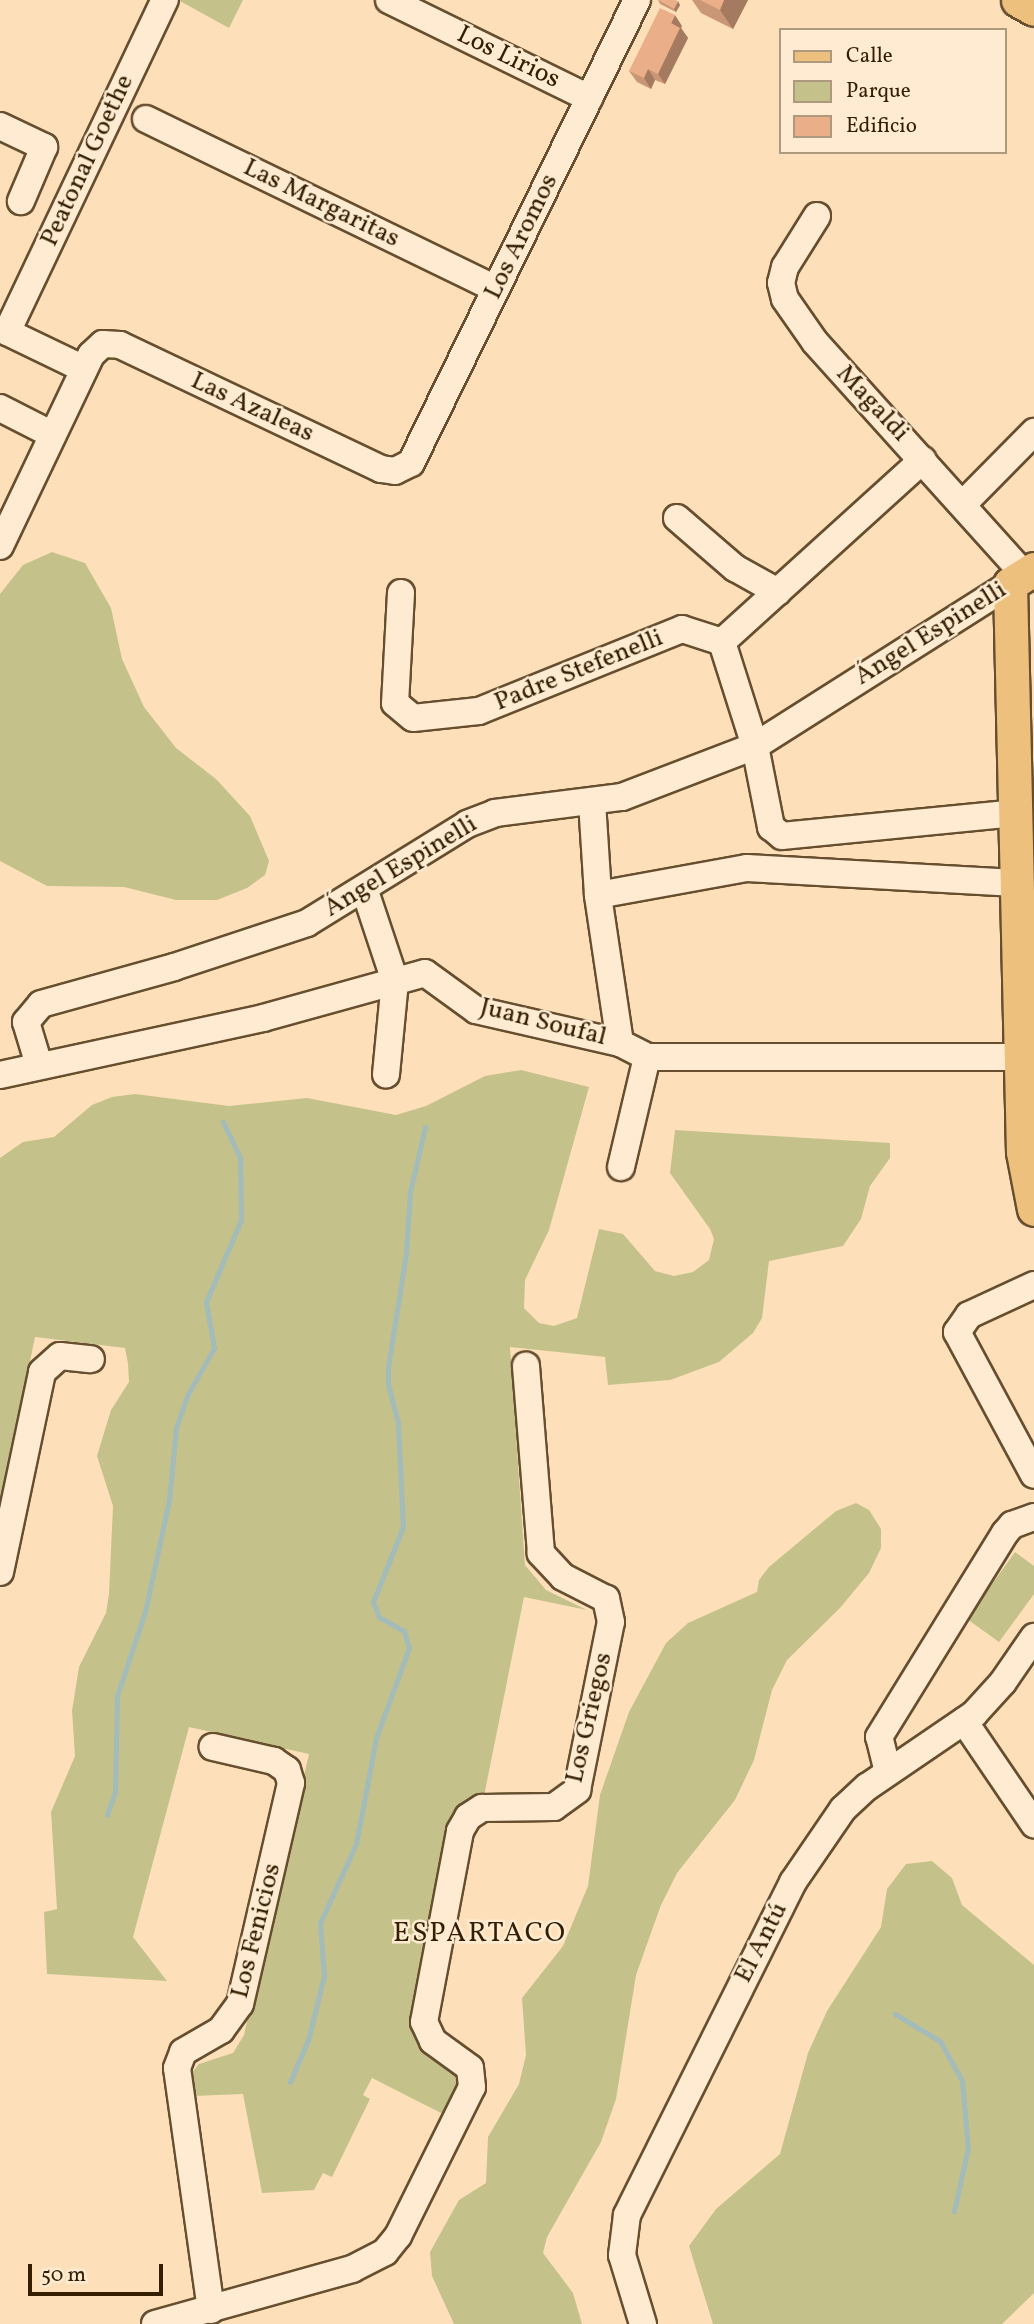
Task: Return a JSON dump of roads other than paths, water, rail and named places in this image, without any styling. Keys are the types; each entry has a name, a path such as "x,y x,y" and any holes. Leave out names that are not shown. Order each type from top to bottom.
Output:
{"main road":[{"path":"1018,0 1034,9"},
{"path":"1023,576 1024,762 1015,813 1016,883 1026,928 1026,1178 1034,1209"}],"street":[{"name":"Peatonal Goethe","path":"6,319 164,0"},
{"name":"Los Lirios","path":"389,0 589,98"},
{"name":"Los Aromos","path":"401,470 414,458 637,0"},
{"name":"Las Margaritas","path":"146,120 496,289"},
{"path":"0,125 44,147 21,201"},
{"name":"Magaldi","path":"817,216 785,267 781,283 785,299 815,342 964,503 1023,576"},
{"path":"0,546 84,369 7,332 6,319"},
{"name":"Las Azaleas","path":"84,369 103,344 120,345 382,469 401,470"},
{"path":"0,408 53,435"},
{"path":"964,503 1034,432"},
{"path":"923,460 722,642 755,746 771,827 782,836 1015,813"},
{"path":"677,518 735,568 778,592"},
{"name":"Ángel Espinelli","path":"40,1065 26,1023 41,1004 266,939 307,923 365,891 467,824 495,813 592,802 652,788 755,746 1023,576"},
{"name":"Padre Stefenelli","path":"401,593 395,703 413,718 479,710 682,629 722,642"},
{"path":"592,802 598,895 620,1043"},
{"path":"598,895 747,867 1016,883"},
{"path":"365,891 395,981 386,1075"},
{"name":"Juan Soufal","path":"0,1075 263,1018 425,973 476,1010 620,1043 647,1057 1025,1068"},
{"path":"621,1167 647,1057"},
{"path":"1034,1285 969,1315 957,1332 1034,1475"},
{"path":"0,1572 42,1372 60,1356 91,1359"},
{"name":"Los Griegos","path":"211,2309 376,2259 398,2236 471,2087 470,2068 433,2041 424,2022 460,1831 468,1817 482,1808 554,1807 577,1790 611,1622 606,1599 563,1577 541,1553 526,1366"},
{"path":"888,1772 878,1737 1005,1533 1012,1525 1034,1517"},
{"name":"El Antú","path":"643,2324 622,2255 621,2236 634,2198 806,1859 843,1809 888,1772 964,1721 994,1694 1034,1637"},
{"path":"964,1721 1034,1824"},
{"name":"Los Fenicios","path":"211,2309 177,2068 183,2052 221,2029 240,2004 291,1783 287,1770 274,1761 214,1747"},
{"path":"155,2324 211,2309"}],"waterway":[{"path":"107,1815 115,1792 117,1696 145,1612 169,1500 176,1428 188,1394 214,1348 206,1302 241,1220 240,1158 223,1122"},
{"path":"290,2082 308,2040 324,1976 320,1923 356,1844 376,1738 409,1648 404,1631 379,1617 373,1602 403,1527 398,1423 388,1384 388,1367 406,1253 410,1192 425,1127"},
{"path":"895,2014 940,2041 962,2081 968,2148 954,2211"}],"district":[{"name":"ESPARTACO","path":"480,1934"}]}
